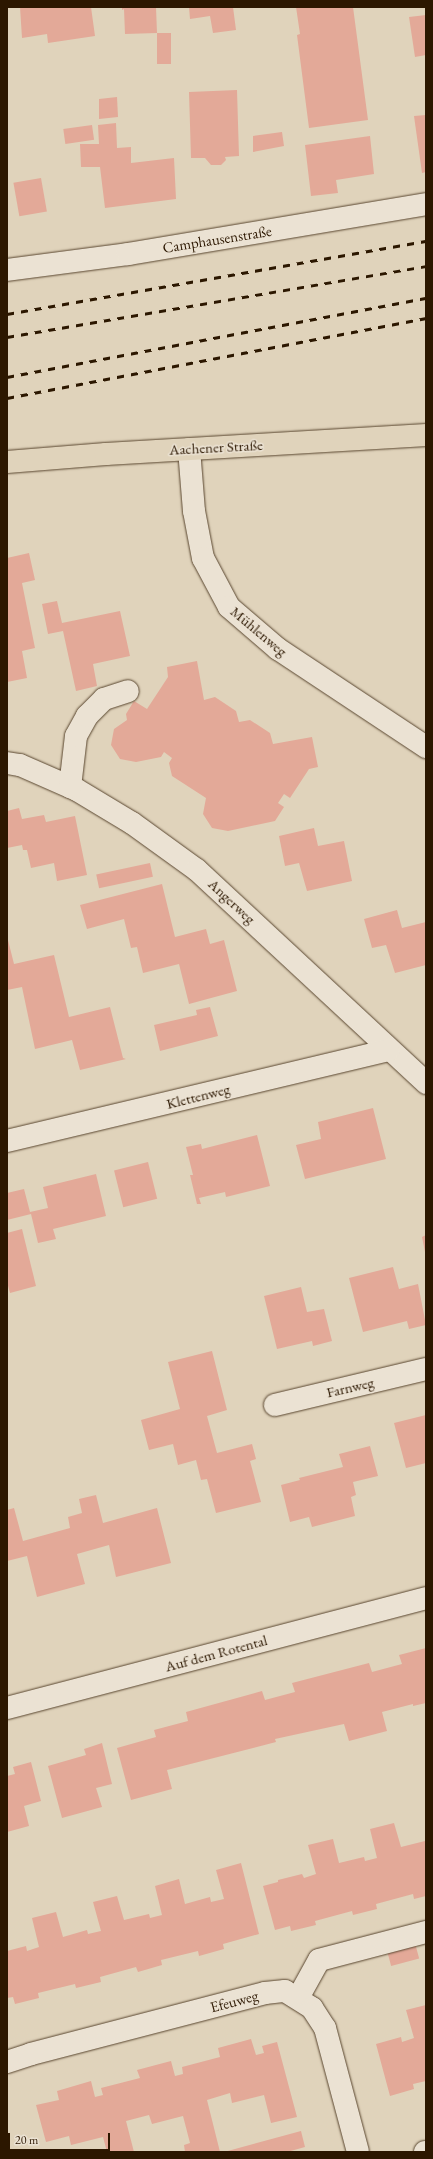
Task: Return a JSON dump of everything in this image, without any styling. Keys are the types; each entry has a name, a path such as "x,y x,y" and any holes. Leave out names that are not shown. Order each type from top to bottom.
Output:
{"main road":[{"name":"Aachener Straße","path":"7,462 189,449 426,435"}],"street":[{"name":"Camphausenstraße","path":"7,270 128,254 426,204"},
{"name":"Mühlenweg","path":"189,449 194,511 203,558 229,607 278,649 426,747"},
{"path":"70,787 76,736 87,716 104,699 128,691"},
{"name":"Angerweg","path":"7,763 20,765 70,787 132,823 197,870 426,1084"},
{"name":"Klettenweg","path":"7,1141 388,1050"},
{"name":"Farnweg","path":"275,1405 426,1369"},
{"name":"Auf dem Rotental","path":"7,1708 426,1598"},
{"path":"298,1998 319,1960 426,1932"},
{"name":"Efeuweg","path":"7,2062 30,2054 265,1993 285,1991 312,2008 325,2028 358,2152"}],"building":[{"path":"20,7 91,7 95,36 48,43 47,34 22,38"},
{"path":"122,7 156,7 157,33 125,34 124,9 122,10"},
{"path":"189,7 233,7 236,30 213,33 210,16 190,19"},
{"path":"296,7 353,7 368,120 309,128 297,35 300,34"},
{"path":"426,15 426,55 415,57 409,17"},
{"path":"157,33 171,33 171,64 157,64"},
{"path":"237,90 239,156 225,157 226,160 221,165 211,165 205,158 191,158 189,92"},
{"path":"117,97 118,117 99,119 99,99"},
{"path":"426,115 426,172 422,173 414,116"},
{"path":"116,123 117,148 131,147 131,163 174,158 176,199 105,208 100,167 81,167 80,144 99,144 98,125"},
{"path":"92,125 94,140 65,144 63,129"},
{"path":"282,132 284,146 253,152 253,136"},
{"path":"370,136 374,174 336,180 338,193 311,196 305,145"},
{"path":"41,178 47,211 19,216 13,183"},
{"path":"29,553 35,580 22,583 35,648 22,651 27,678 7,682 7,558"},
{"path":"57,601 62,623 120,611 130,656 93,664 97,686 76,691 63,631 48,634 42,604"},
{"path":"197,661 204,700 215,697 236,711 239,722 250,720 270,733 273,744 312,737 318,767 309,769 290,798 284,794 278,803 284,807 275,821 228,831 212,828 203,814 206,798 172,776 169,763 172,758 164,752 161,757 136,762 120,759 111,745 114,729 127,720 126,714 134,701 147,709 168,677 167,667"},
{"path":"19,808 22,819 44,815 46,822 75,816 87,875 57,881 54,863 31,868 27,850 23,850 22,845 7,848 7,811"},
{"path":"314,828 318,846 344,841 352,881 307,891 299,863 285,866 279,836"},
{"path":"150,863 153,877 99,888 96,874"},
{"path":"162,884 175,937 206,929 210,944 224,940 237,991 189,1004 179,964 143,973 137,947 131,948 124,919 87,929 80,905"},
{"path":"397,910 402,928 426,922 426,965 395,973 386,945 372,948 364,919"},
{"path":"7,936 14,964 54,955 69,1017 110,1007 123,1058 126,1059 80,1070 72,1040 35,1049 22,987 7,990"},
{"path":"210,1007 218,1036 160,1051 154,1025 197,1015 196,1010"},
{"path":"373,1108 386,1159 305,1179 296,1145 321,1139 318,1122"},
{"path":"257,1135 270,1186 226,1197 225,1192 199,1198 201,1204 197,1204 190,1175 193,1175 186,1147 201,1144 202,1149"},
{"path":"148,1162 157,1199 123,1207 114,1170"},
{"path":"96,1174 106,1216 53,1229 56,1239 38,1243 31,1214 7,1220 7,1193 24,1189 30,1212 48,1208 43,1187"},
{"path":"22,1229 36,1286 10,1293 7,1282 7,1233"},
{"path":"426,1235 426,1252 425,1252 422,1237"},
{"path":"393,1267 399,1289 418,1284 426,1325 409,1329 407,1321 363,1332 349,1278"},
{"path":"301,1287 307,1312 324,1309 332,1341 313,1346 312,1341 277,1349 264,1296"},
{"path":"212,1351 227,1410 207,1416 217,1453 252,1444 256,1459 250,1461 261,1502 216,1513 207,1479 201,1480 196,1460 178,1465 173,1444 149,1450 141,1420 180,1409 168,1362"},
{"path":"426,1415 426,1463 406,1468 394,1423"},
{"path":"370,1446 378,1476 353,1482 356,1495 351,1497 355,1516 312,1527 309,1517 290,1522 281,1485 300,1480 299,1478 343,1467 339,1454"},
{"path":"96,1495 103,1523 157,1508 171,1563 116,1577 109,1545 77,1554 85,1584 37,1597 27,1556 7,1561 7,1510 14,1508 23,1541 70,1528 68,1517 82,1513 79,1499"},
{"path":"426,1648 426,1703 413,1706 413,1704 382,1712 387,1731 349,1741 344,1724 275,1739 276,1742 167,1770 172,1789 131,1800 117,1748 156,1737 154,1730 188,1721 186,1712 262,1691 265,1700 295,1692 292,1683 369,1663 372,1672 402,1664 399,1655"},
{"path":"102,1743 112,1784 96,1788 102,1807 62,1818 48,1766 86,1755 84,1749"},
{"path":"31,1762 41,1801 24,1806 29,1826 7,1832 7,1776 15,1774 13,1767"},
{"path":"394,1823 401,1847 425,1841 426,1896 414,1899 413,1894 376,1904 377,1909 353,1915 352,1911 315,1921 316,1925 291,1931 290,1926 275,1930 263,1886 278,1882 278,1880 302,1874 304,1878 316,1874 308,1845 333,1839 339,1863 364,1857 365,1861 377,1858 370,1829"},
{"path":"241,1863 259,1934 223,1944 224,1949 199,1956 198,1951 161,1960 162,1965 138,1972 136,1967 100,1977 101,1982 76,1988 75,1984 38,1993 39,1998 15,2004 13,1997 7,1998 7,1951 26,1946 27,1951 39,1947 32,1918 56,1912 63,1937 87,1930 88,1934 101,1931 93,1902 117,1896 124,1920 149,1914 150,1918 162,1915 155,1886 179,1879 185,1904 210,1897 211,1902 224,1899 216,1870"},
{"path":"415,1943 419,1958 391,1966 387,1951"},
{"path":"426,2005 426,2081 413,2084 414,2089 390,2096 376,2044 401,2037 402,2042 414,2038 406,2010"},
{"path":"251,2039 256,2055 264,2053 262,2046 277,2042 297,2117 271,2123 264,2095 232,2103 230,2093 207,2100 220,2152 185,2152 184,2145 190,2143 183,2116 152,2124 149,2115 126,2121 134,2152 107,2152 103,2137 71,2145 69,2136 46,2142 36,2105 59,2100 57,2091 91,2081 95,2097 103,2095 101,2088 140,2078 137,2070 171,2061 175,2076 183,2074 182,2067 220,2057 218,2048"},
{"path":"301,2131 305,2147 287,2152 224,2152"}],"railway":[{"path":"7,314 426,241"},
{"path":"7,337 426,266"},
{"path":"7,377 426,298"},
{"path":"7,398 426,318"}]}
